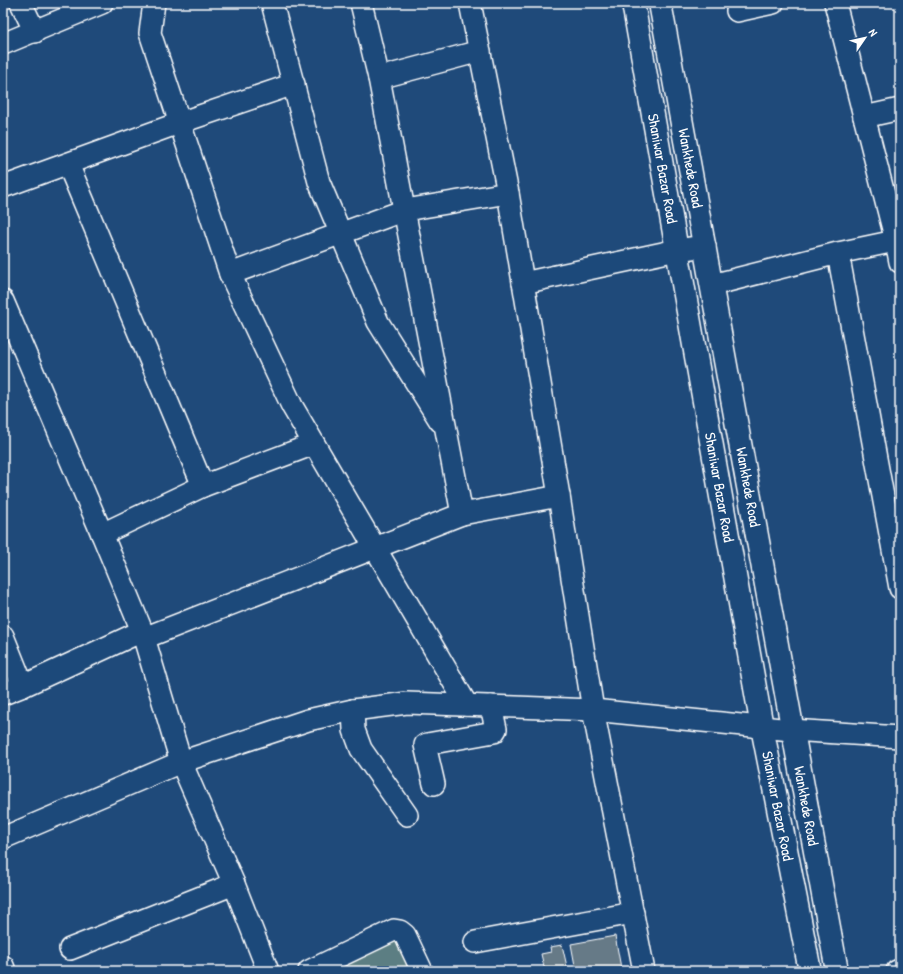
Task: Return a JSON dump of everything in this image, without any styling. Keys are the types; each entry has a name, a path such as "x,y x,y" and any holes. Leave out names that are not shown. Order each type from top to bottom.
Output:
{"main road":[{"name":"Shaniwar Bazar Road","path":"634,3 762,727 810,971"},
{"name":"Wankhede Road","path":"660,3 836,971"}],"street":[{"path":"21,3 35,32"},
{"path":"3,44 102,3"},
{"path":"154,3 150,33 230,274 292,406 467,705"},
{"path":"272,3 319,182 378,322 446,430"},
{"path":"361,3 379,78 462,514"},
{"path":"470,3 508,192 593,710 644,971"},
{"path":"737,11 773,3"},
{"path":"835,3 864,117 898,240 900,262"},
{"path":"379,78 480,51"},
{"path":"3,187 294,84"},
{"path":"864,117 900,109"},
{"path":"68,164 203,486"},
{"path":"230,274 405,210 508,192"},
{"path":"712,285 838,253 898,240"},
{"path":"523,283 678,250 705,246"},
{"path":"838,253 900,588"},
{"path":"3,301 143,634 181,762 234,884 268,971"},
{"path":"102,534 203,486 314,444"},
{"path":"3,694 143,634 375,549 462,514 559,496"},
{"path":"3,636 23,686"},
{"path":"3,838 181,762 308,720 353,710 407,703 593,710 791,730 900,737"},
{"path":"434,784 426,745 494,732 496,729 491,706"},
{"path":"353,710 354,730 361,749 407,815"},
{"path":"70,949 234,884"},
{"path":"475,942 633,913"},
{"path":"309,971 394,930 400,931 406,935 422,971"},
{"path":"3,966 4,971"},
{"path":"896,971 900,970"}],"green space":[{"path":"398,939 412,971 317,971"}],"building":[{"path":"615,936 621,968 601,971 576,971 571,944"},
{"path":"562,945 568,971 545,971 541,954 551,952 550,947"}]}
